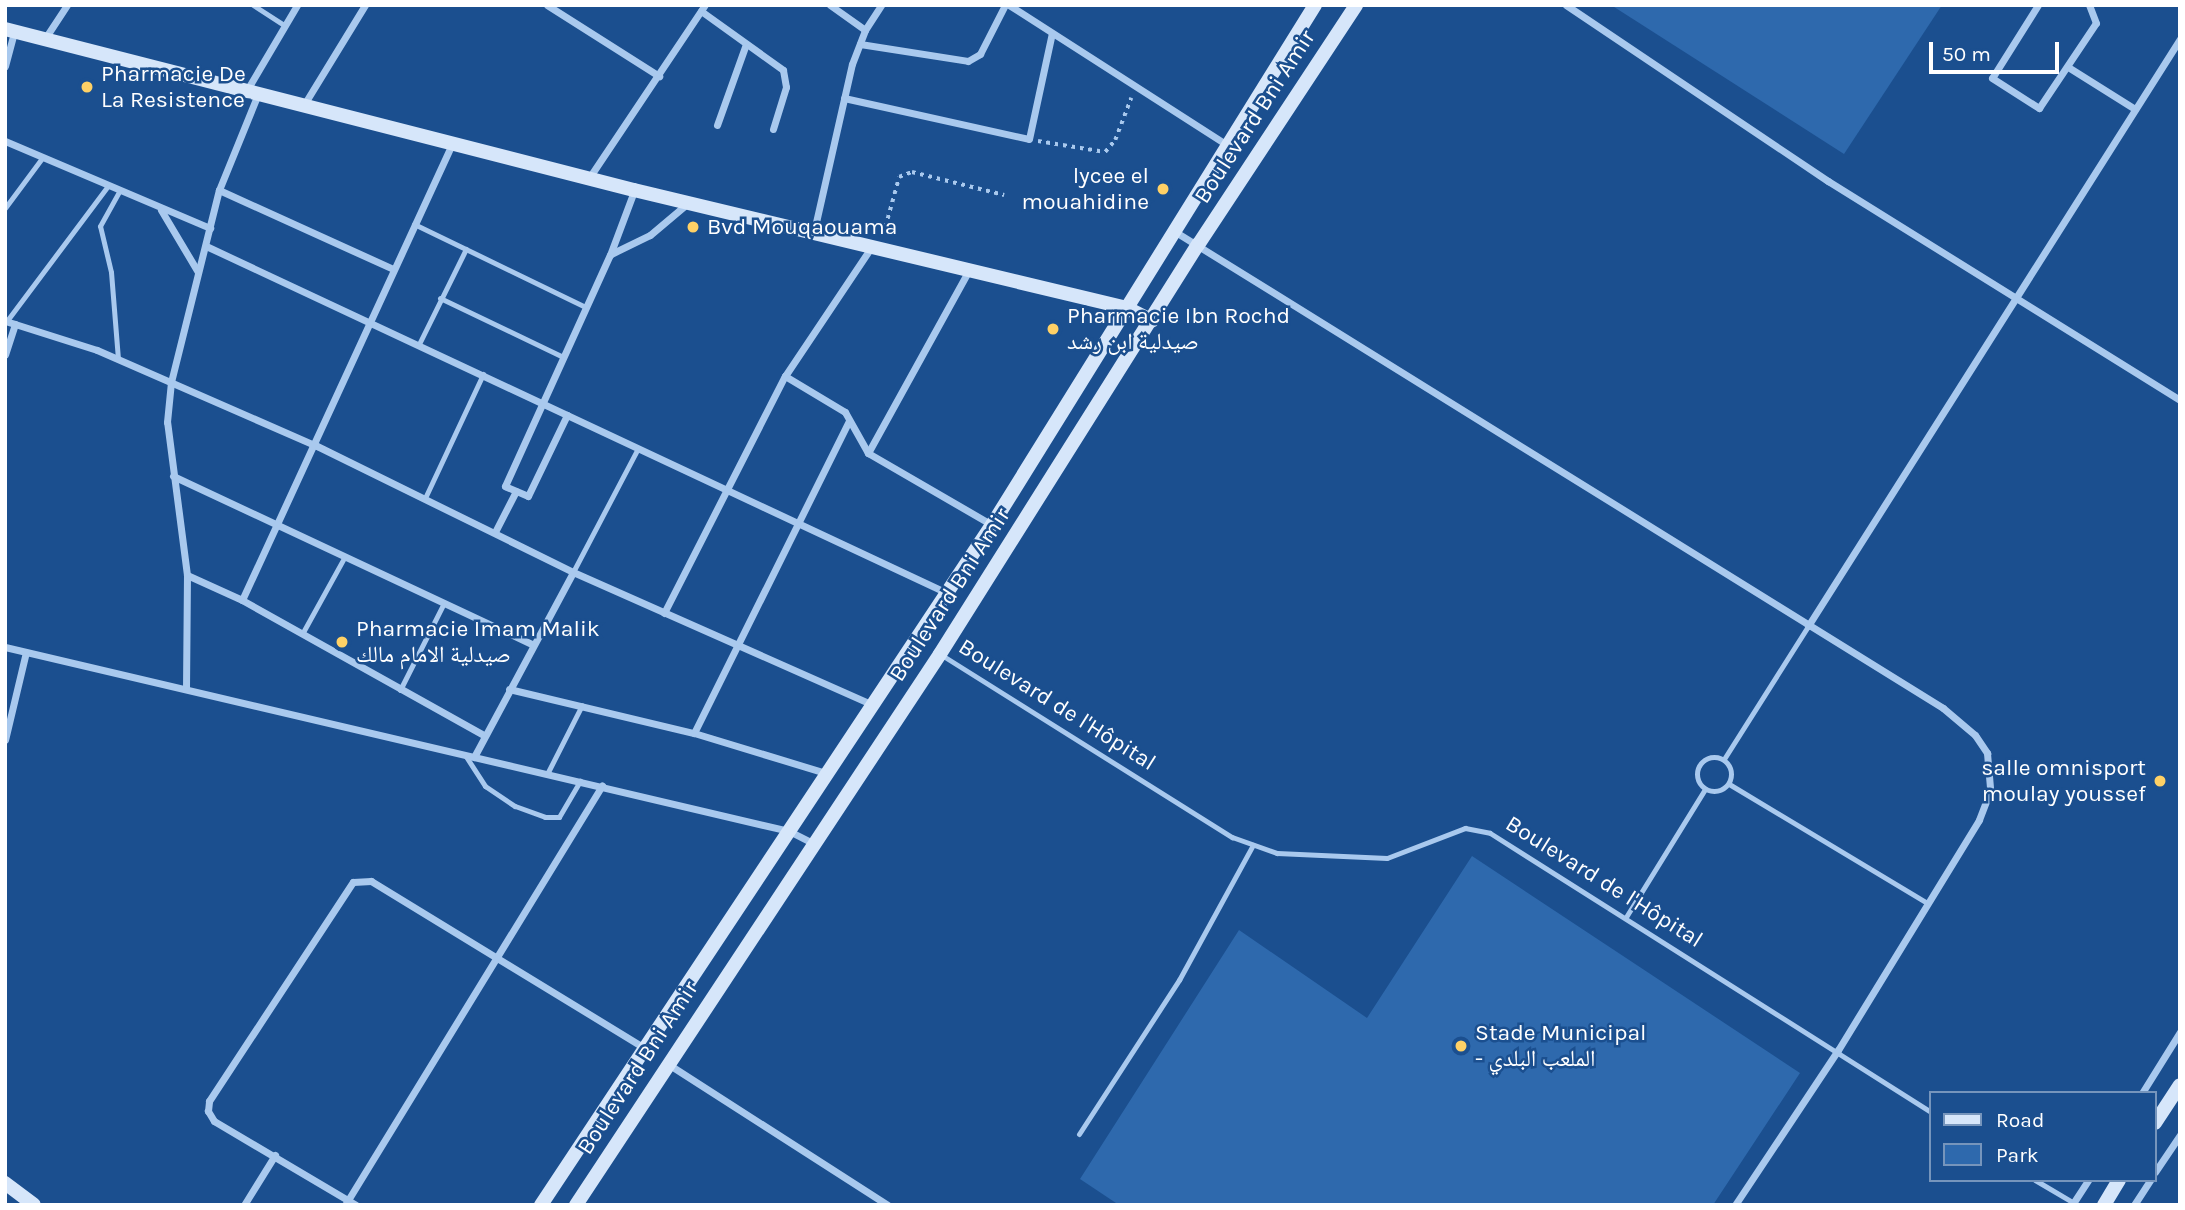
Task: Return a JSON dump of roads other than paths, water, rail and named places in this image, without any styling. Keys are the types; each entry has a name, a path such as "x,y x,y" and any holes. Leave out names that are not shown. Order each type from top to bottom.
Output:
{"main road":[{"name":"Boulevard Bni Amir","path":"576,1205 940,654 1198,245 1356,5"},
{"name":"Boulevard Bni Amir","path":"541,1205 643,1047 992,525 1310,7"},
{"path":"10,31 305,103 634,190 1127,308 1152,321"},
{"path":"2157,1120 2180,1085"},
{"path":"2104,1205 2118,1182"},
{"path":"5,1183 34,1205"}],"street":[{"path":"44,40 67,5"},
{"path":"186,689 187,575 167,422 170,382 219,190 253,92 297,5"},
{"path":"305,103 365,5"},
{"path":"547,5 659,76"},
{"path":"830,5 865,30"},
{"path":"814,231 844,98 860,44 865,30 881,5"},
{"path":"860,44 968,61 980,54 1007,5 1227,145"},
{"path":"1566,5 1828,181 2180,400"},
{"path":"2038,5 1992,78 2039,108 2096,23 2089,5"},
{"path":"589,178 703,8 787,77 773,128"},
{"path":"5,65 10,31"},
{"path":"844,98 1029,139 1052,33"},
{"path":"1808,626 2180,39"},
{"path":"717,125 746,44"},
{"path":"2068,67 2135,109"},
{"path":"5,141 107,187 210,228"},
{"path":"242,600 317,446 369,321 453,144"},
{"path":"219,190 393,269"},
{"path":"567,415 528,496 505,486 610,254 634,190"},
{"path":"610,254 650,235 688,202"},
{"path":"161,209 198,272"},
{"path":"1174,230 1942,708 1975,735 1987,753 1990,792 1979,820 1838,1050 1735,1205"},
{"path":"206,246 947,593"},
{"path":"664,613 785,376 876,246"},
{"path":"868,453 969,269"},
{"path":"6,321 118,359 317,446 573,572 873,705"},
{"path":"5,354 15,324"},
{"path":"785,376 834,403 849,421 868,453 992,525"},
{"path":"694,733 849,421"},
{"path":"173,476 532,644"},
{"path":"495,532 516,491"},
{"path":"474,757 532,644 573,572"},
{"path":"187,575 242,600 484,735"},
{"path":"5,647 789,831 816,844"},
{"path":"5,740 26,652"},
{"path":"509,689 694,733 828,774"},
{"path":"346,1202 498,960 602,786"},
{"path":"356,1205 346,1202 275,1154 214,1121 208,1111 209,1101 353,882 371,881 643,1047"},
{"path":"2143,1091 2180,1032"},
{"path":"668,1064 888,1205"},
{"path":"2157,1169 2180,1135"},
{"path":"244,1205 275,1154"},
{"path":"2074,1204 2087,1182"},
{"path":"2134,1205 2149,1182"}],"lane":[{"path":"253,5 285,26"},
{"path":"5,208 42,158"},
{"path":"6,321 107,187"},
{"path":"118,359 111,272 100,226 119,192"},
{"path":"414,224 586,307"},
{"path":"419,344 466,249"},
{"path":"440,298 563,357"},
{"path":"425,498 483,374"},
{"path":"573,572 638,448"},
{"path":"302,634 345,556"},
{"path":"400,690 444,603"},
{"path":"1724,759 1808,626"},
{"name":"Boulevard de l'Hôpital","path":"940,654 1232,837 1277,853 1332,859 1387,858 1465,828 1490,833 1838,1050 1930,1111"},
{"path":"547,774 582,705"},
{"path":"465,755 485,786 514,806 545,817 559,817 580,781"},
{"path":"1710,757 1724,759 1732,770 1729,783 1718,791 1705,789 1697,778 1700,765 1710,757"},
{"path":"1729,783 1927,903"},
{"path":"1626,917 1705,789"},
{"path":"1079,1134 1179,980 1253,845"},
{"path":"2038,1182 2074,1204"}],"place":[{"name":"Pharmacie De La Resistence","path":"87,87"},
{"name":"lycee el mouahidine","path":"1163,189"},
{"name":"Bvd Mouqaouama","path":"693,227"},
{"name":"Pharmacie Ibn Rochd صيدلية ابن رشد","path":"1053,329"},
{"name":"Pharmacie Imam Malik صيدلية الامام مالك","path":"342,642"},
{"name":"salle omnisport moulay youssef","path":"2160,781"},
{"name":"Stade Municipal - الملعب البلدي","path":"1461,1046"}]}
